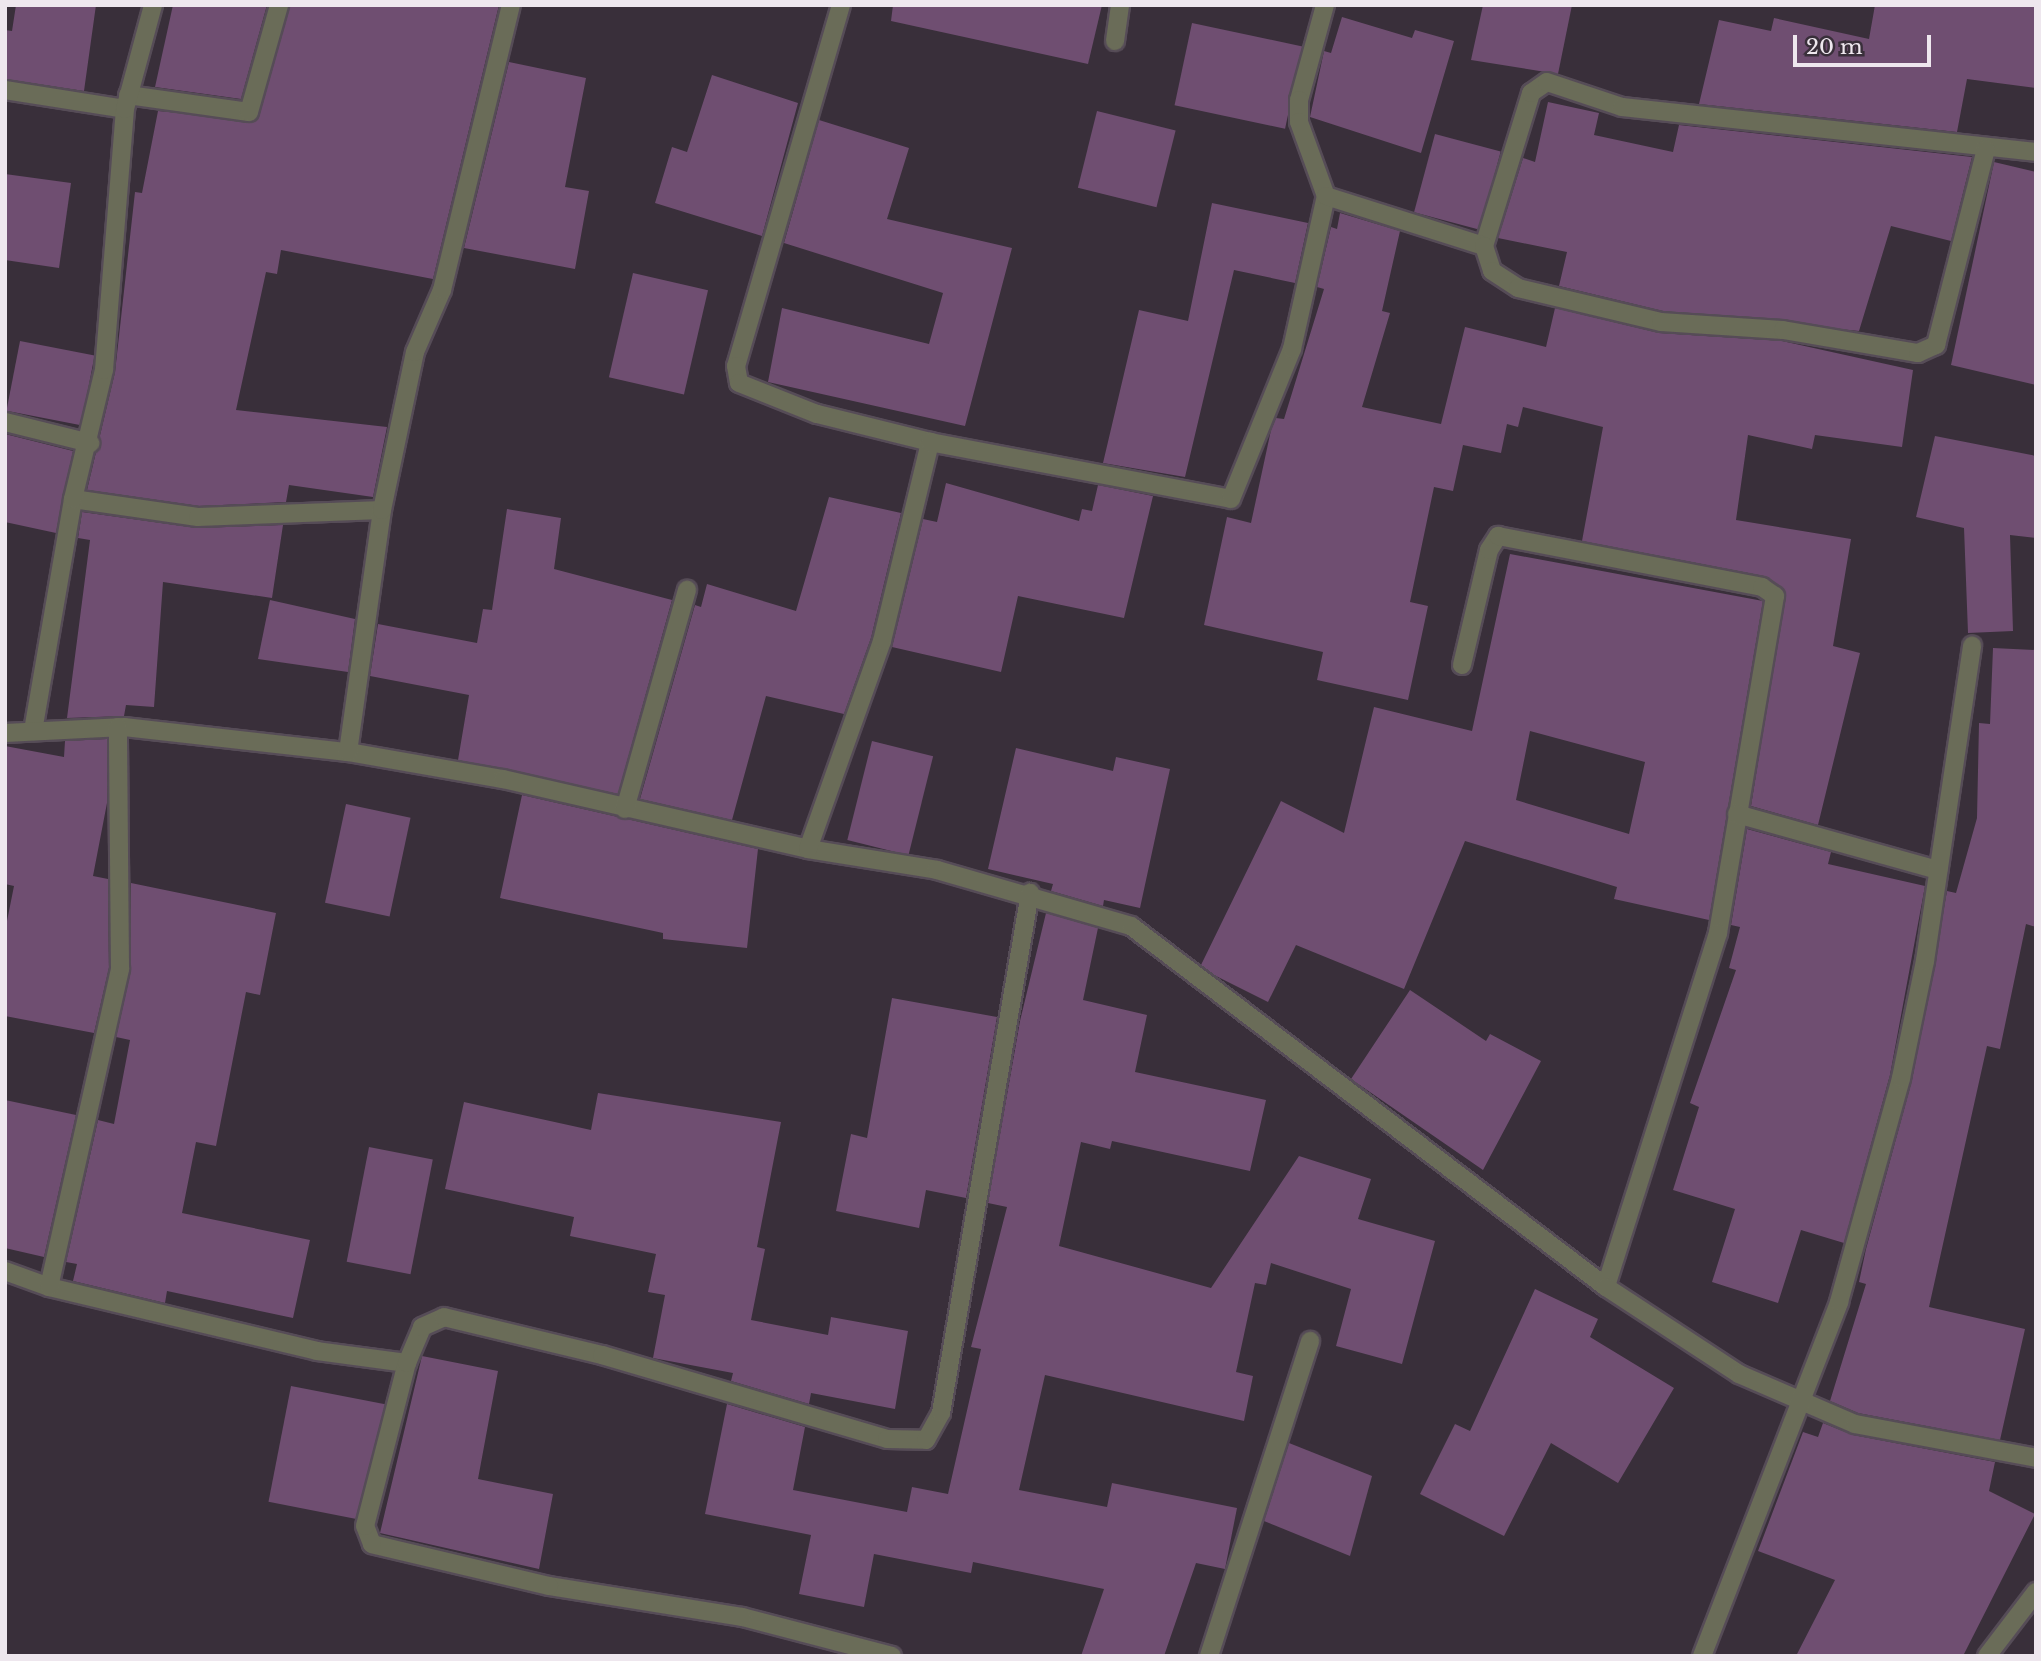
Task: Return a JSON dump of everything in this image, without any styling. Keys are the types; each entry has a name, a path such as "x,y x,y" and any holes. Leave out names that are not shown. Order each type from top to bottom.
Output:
{"street":[{"path":"33,731 74,499 90,443 104,370 126,102 153,5"},
{"path":"5,90 248,112 279,5"},
{"path":"348,752 382,510 415,352 442,290 511,5"},
{"path":"841,5 736,366 739,383 817,414 930,442 1231,499 1292,349 1326,196 1299,122 1299,100 1325,5"},
{"path":"1115,41 1121,5"},
{"path":"1986,149 1936,345 1918,353 1783,330 1630,317 1518,288 1492,271 1484,246 1531,93 1547,82 1622,107 1986,149 2036,152"},
{"path":"1326,196 1484,246"},
{"path":"5,422 90,443"},
{"path":"808,849 882,641 930,442"},
{"path":"74,499 198,517 382,510"},
{"path":"1462,665 1489,550 1498,536 1511,534 1681,576 1762,587 1775,596 1776,610 1737,814 1718,933 1606,1287"},
{"path":"625,809 687,590"},
{"path":"1702,1656 1839,1302 1901,1078 1938,870 1972,645"},
{"path":"49,1287 120,970 118,727"},
{"path":"5,733 118,727 348,752 503,779 808,849 1030,893 1130,926 1606,1287 1739,1374 1801,1404 1908,1438 2036,1458"},
{"path":"1737,814 1938,870"},
{"path":"892,1656 742,1617 549,1586 372,1544 365,1525 407,1363 422,1327 444,1317 602,1355 887,1440 926,1440 941,1413 1030,893"},
{"path":"5,1270 49,1287 317,1351 407,1363"},
{"path":"1209,1656 1310,1341"},
{"path":"1987,1656 2036,1592"}],"building":[{"path":"16,5 96,5 84,91 5,79 5,30 12,31"},
{"path":"173,5 267,5 241,99 155,87"},
{"path":"290,5 499,5 433,279 281,250 277,274 266,272 236,410 387,427 373,497 289,485 286,502 199,506 87,490 115,372 135,192 142,193 158,111 257,120"},
{"path":"893,5 1102,5 1088,64 891,21"},
{"path":"1483,5 1572,5 1558,74 1471,60"},
{"path":"1875,5 2036,5 2036,88 1967,79 1957,132 1699,104 1719,20 1771,31 1774,18 1869,39"},
{"path":"1342,17 1412,38 1415,30 1454,41 1421,153 1310,117 1324,51 1331,53"},
{"path":"1192,23 1303,46 1285,129 1175,105"},
{"path":"509,62 586,78 565,187 589,191 575,269 464,248"},
{"path":"712,75 798,103 762,236 655,203 672,147 687,152"},
{"path":"1548,102 1599,113 1594,135 1673,152 1679,125 1972,157 1951,241 1891,226 1859,331 1663,311 1559,286 1567,252 1498,238 1523,158 1535,162"},
{"path":"1097,111 1176,131 1156,207 1078,188"},
{"path":"819,120 909,148 887,219 1012,248 965,426 768,382 782,308 929,344 943,293 784,243"},
{"path":"1435,134 1501,152 1480,230 1414,212"},
{"path":"1994,162 2036,172 2036,385 1951,365"},
{"path":"5,174 71,183 59,268 5,260"},
{"path":"1212,203 1308,223 1295,283 1234,270 1185,477 1103,463 1139,310 1188,321"},
{"path":"1340,213 1400,231 1382,311 1390,313 1362,407 1441,424 1465,327 1546,347 1555,308 1659,333 1782,341 1913,370 1902,447 1815,435 1812,449 1748,435 1736,520 1851,539 1833,646 1860,653 1818,825 1751,806 1785,591 1764,576 1582,541 1603,427 1523,407 1518,427 1507,424 1501,453 1463,445 1453,491 1434,487 1410,602 1428,606 1408,700 1317,680 1323,652 1204,625 1227,517 1251,523 1271,430 1276,418 1284,419 1324,289 1317,287 1331,227 1337,229"},
{"path":"633,273 708,290 684,395 609,377"},
{"path":"20,341 95,356 81,425 6,411"},
{"path":"5,434 73,451 56,533 5,522"},
{"path":"1935,436 2036,456 2036,538 2010,535 2013,631 1968,633 1964,528 1916,517"},
{"path":"946,483 1079,521 1082,509 1092,511 1098,485 1153,496 1124,618 1018,596 1001,672 892,647 923,519 937,522"},
{"path":"829,497 901,513 871,638 844,714 766,696 732,820 640,799 695,605 701,607 707,584 796,611"},
{"path":"507,509 561,518 554,569 672,600 618,794 458,760 469,695 370,676 378,624 477,643 483,609 492,610"},
{"path":"82,512 197,528 283,525 272,598 163,582 154,707 126,705 124,716 67,718 90,540 78,538"},
{"path":"1510,554 1763,601 1709,920 1614,899 1617,887 1465,841 1404,989 1296,945 1268,1002 1214,975 1201,965 1281,801 1344,833 1374,707 1472,731","holes":["1530,731 1645,762 1629,834 1516,800"]},
{"path":"270,600 355,619 348,672 258,659"},
{"path":"1993,648 2036,650 2036,927 2026,924 2000,1049 1987,1046 1929,1307 2025,1329 2000,1440 1858,1413 1830,1401 1866,1284 1859,1282 1912,1080 1947,891 1956,893 1977,818 1979,723 1990,724"},
{"path":"107,739 107,803 93,876 108,879 109,968 94,1033 5,1016 5,931 14,886 5,884 5,746 64,757 65,741"},
{"path":"872,741 933,756 908,855 847,840"},
{"path":"1016,748 1113,771 1116,757 1170,769 1140,908 1104,900 1103,906 1051,891 1053,884 988,869"},
{"path":"522,795 758,849 747,948 663,939 663,933 500,898"},
{"path":"346,804 411,818 390,917 325,903"},
{"path":"1747,829 1831,852 1828,864 1925,886 1890,1075 1844,1243 1801,1230 1778,1303 1712,1282 1735,1209 1673,1190 1699,1107 1690,1103 1736,970 1729,968 1740,927 1731,925"},
{"path":"131,883 276,913 260,995 246,992 216,1146 196,1142 182,1213 310,1240 293,1318 167,1291 165,1303 73,1281 77,1264 66,1262 98,1120 114,1124 130,1040 116,1037 131,969"},
{"path":"1046,913 1098,928 1083,1000 1147,1015 1135,1072 1266,1100 1250,1171 1112,1141 1110,1149 1081,1142 1059,1246 1211,1288 1299,1156 1371,1179 1358,1219 1435,1241 1402,1364 1336,1346 1351,1289 1271,1263 1266,1285 1255,1283 1236,1372 1253,1376 1244,1421 1045,1375 1019,1490 1107,1507 1112,1483 1237,1508 1225,1569 1196,1563 1164,1656 1081,1656 1104,1589 973,1562 971,1573 874,1554 864,1607 799,1594 811,1535 705,1514 727,1404 805,1427 793,1490 907,1512 912,1487 948,1494 981,1349 971,1347 1007,1207 988,1203 1020,1021"},
{"path":"1410,990 1486,1041 1490,1034 1541,1061 1483,1170 1351,1079"},
{"path":"892,998 997,1017 966,1198 926,1190 919,1228 836,1211 851,1134 867,1138"},
{"path":"598,1093 781,1122 757,1247 765,1249 751,1320 828,1335 831,1317 908,1331 895,1409 811,1393 809,1404 731,1381 733,1373 653,1358 665,1295 648,1292 656,1254 570,1236 574,1217 445,1189 464,1102 591,1130"},
{"path":"5,1100 76,1115 44,1257 5,1248"},
{"path":"369,1147 433,1159 410,1274 347,1262"},
{"path":"1535,1289 1598,1319 1590,1337 1674,1388 1618,1483 1551,1443 1504,1536 1420,1494 1455,1424 1470,1431"},
{"path":"422,1356 498,1371 478,1479 553,1494 539,1569 380,1533"},
{"path":"291,1386 385,1404 363,1520 268,1502"},
{"path":"1823,1423 1853,1435 1995,1462 1989,1491 2035,1514 1963,1656 1796,1656 1835,1580 1758,1551 1803,1432 1818,1437"},
{"path":"1289,1443 1372,1476 1350,1556 1264,1521"}]}
